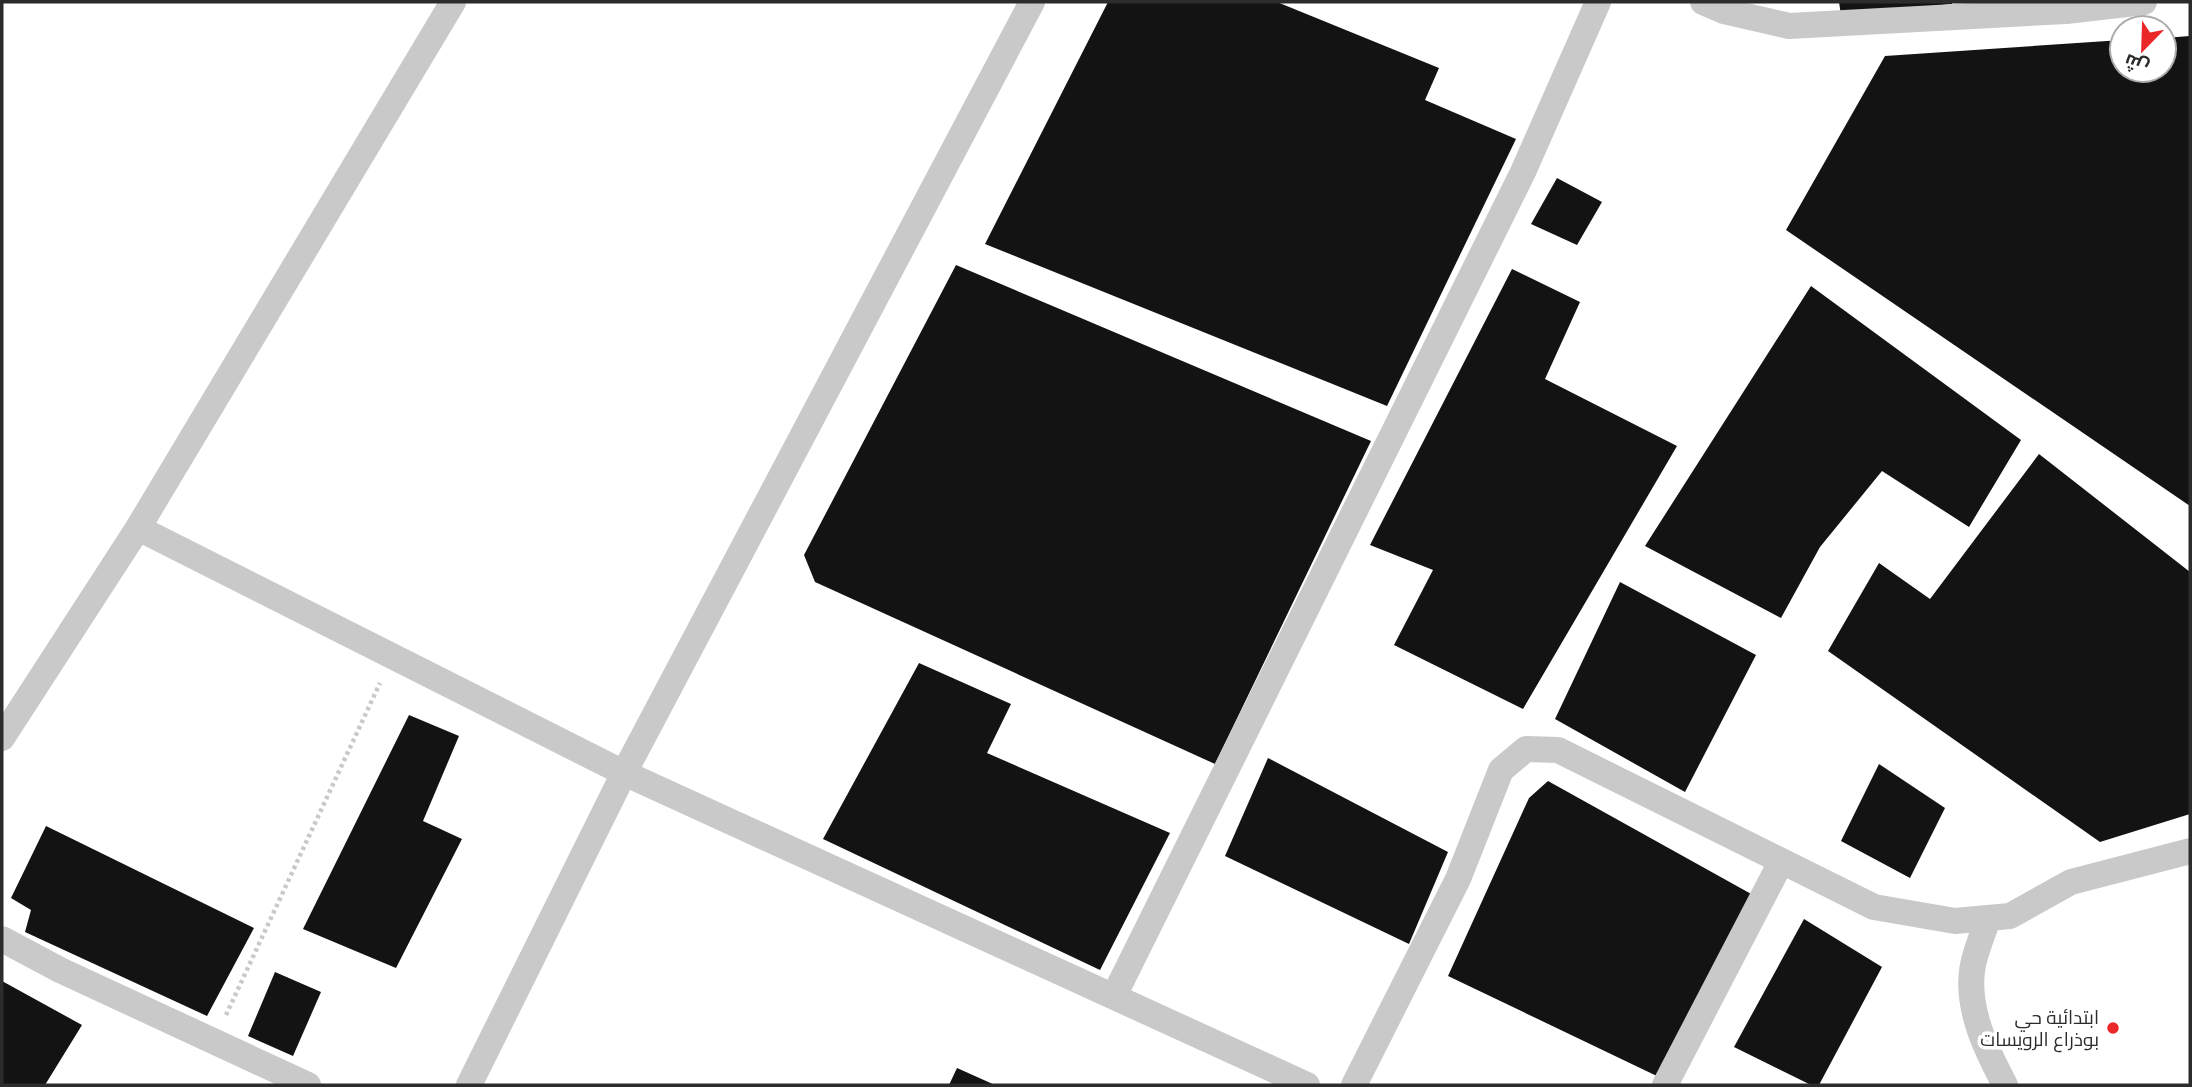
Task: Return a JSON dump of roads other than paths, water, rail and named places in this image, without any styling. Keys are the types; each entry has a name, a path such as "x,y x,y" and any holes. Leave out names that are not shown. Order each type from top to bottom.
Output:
{"street":[{"path":"2,738 138,528 453,2"},
{"path":"469,1085 624,773 1032,2"},
{"path":"1114,996 1522,173 1598,2"},
{"path":"1703,2 1724,12 1789,26 2066,11 2144,2"},
{"path":"138,528 624,773 1307,1085"},
{"path":"1354,1085 1458,879 1501,770 1526,749 1558,750 1874,908 1955,921 2010,916 2071,882 2190,851"},
{"path":"1665,1085 1782,862"},
{"path":"1988,918 1972,971 1974,1011 2005,1085"},
{"path":"2,939 60,970 307,1085"}],"place":[{"name":"ابتدائية حي بوذراع الرويسات","path":"2113,1028"}]}
